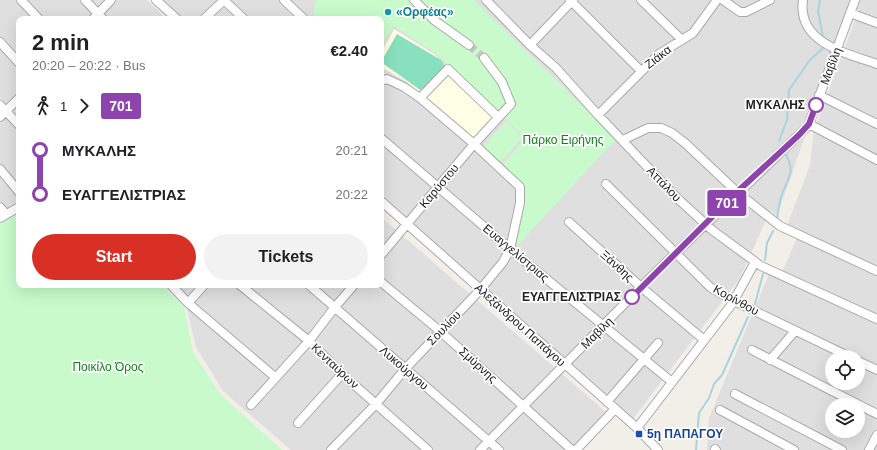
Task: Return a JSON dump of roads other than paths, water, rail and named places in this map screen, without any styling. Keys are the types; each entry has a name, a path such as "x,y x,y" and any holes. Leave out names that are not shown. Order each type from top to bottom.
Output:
{"street":[{"path":"21,0 36,16"},
{"path":"85,0 97,16"},
{"path":"99,16 111,0"},
{"path":"156,0 174,16"},
{"path":"207,16 224,0 241,16"},
{"path":"284,0 301,16"},
{"path":"414,0 434,20 469,45"},
{"name":"Αττάλου","path":"486,0 530,45 556,68 598,115 676,197 706,225 755,262 773,273 877,319"},
{"path":"641,0 682,40"},
{"name":"Ζιάκα","path":"598,115 659,54 693,33 717,0"},
{"path":"723,0 740,12 746,12 770,0"},
{"path":"803,0 805,19 812,34 820,42 877,64"},
{"name":"Μαβίλη","path":"480,450 641,287 706,225 737,192 809,124 855,0"},
{"path":"530,45 571,1 641,71"},
{"path":"850,13 877,23"},
{"path":"0,42 16,60"},
{"name":"Καρύστου","path":"384,252 474,144 511,104 502,82 484,58"},
{"path":"420,98 448,69 498,117"},
{"path":"384,80 399,84 420,98 474,144"},
{"path":"820,95 877,124"},
{"path":"3,114 16,101"},
{"path":"0,105 3,114 16,123"},
{"path":"809,124 877,160"},
{"path":"623,140 648,128 667,130 685,143 737,192 780,226 877,271"},
{"name":"Ευαγγελίστριας","path":"384,141 510,249 672,382"},
{"name":"Σουλίου","path":"332,450 376,404 405,369 480,290 503,262 510,249 520,203 520,187 474,144"},
{"path":"0,169 16,188"},
{"name":"Κορίνθου","path":"606,184 710,287 734,301 835,350"},
{"name":"Αλεξάνδρου Παπάγου","path":"384,204 564,365 637,428 658,450"},
{"path":"0,207 3,216 16,209"},
{"name":"Ξάνθης","path":"569,222 641,287 703,339"},
{"path":"637,428 703,339 734,301 755,262"},
{"name":"Σμύρνης","path":"384,285 440,332 572,450"},
{"path":"174,288 188,303 275,378"},
{"path":"188,303 201,288"},
{"name":"Κενταύρων","path":"244,288 308,342 428,450"},
{"name":"Λυκούργου","path":"312,288 499,450"},
{"path":"251,405 308,342 334,307 351,288"},
{"path":"770,360 795,331"},
{"path":"608,402 658,343"},
{"path":"752,350 877,414"},
{"path":"865,364 877,370"},
{"path":"298,423 342,374"},
{"path":"735,394 842,450"},
{"path":"576,450 615,409"},
{"path":"720,410 794,450"},
{"path":"869,450 877,435"}],"waterway":[{"path":"820,0 818,11 823,37"},
{"path":"779,141 787,120 789,90 809,61 823,48"},
{"path":"777,220 781,197 791,170 785,153"},
{"path":"765,260 767,243 773,231"},
{"path":"755,304 763,274"},
{"path":"696,450 699,413 709,398 714,384 722,375 748,317"}],"tunnel":[{"path":"469,45 484,58"}],"place":[{"name":"«Ορφέας»","path":"388,12"},
{"name":"ΜΥΚΑΛΗΣ","path":"816,105"},
{"name":"ΕΥΑΓΓΕΛΙΣΤΡΙΑΣ","path":"632,297"},
{"name":"5η ΠΑΠΑΓΟΥ","path":"639,434"}],"park label":[{"name":"Πάρκο Ειρήνης","path":"563,140"},
{"name":"Ποικίλο Όρος","path":"108,367"}]}
